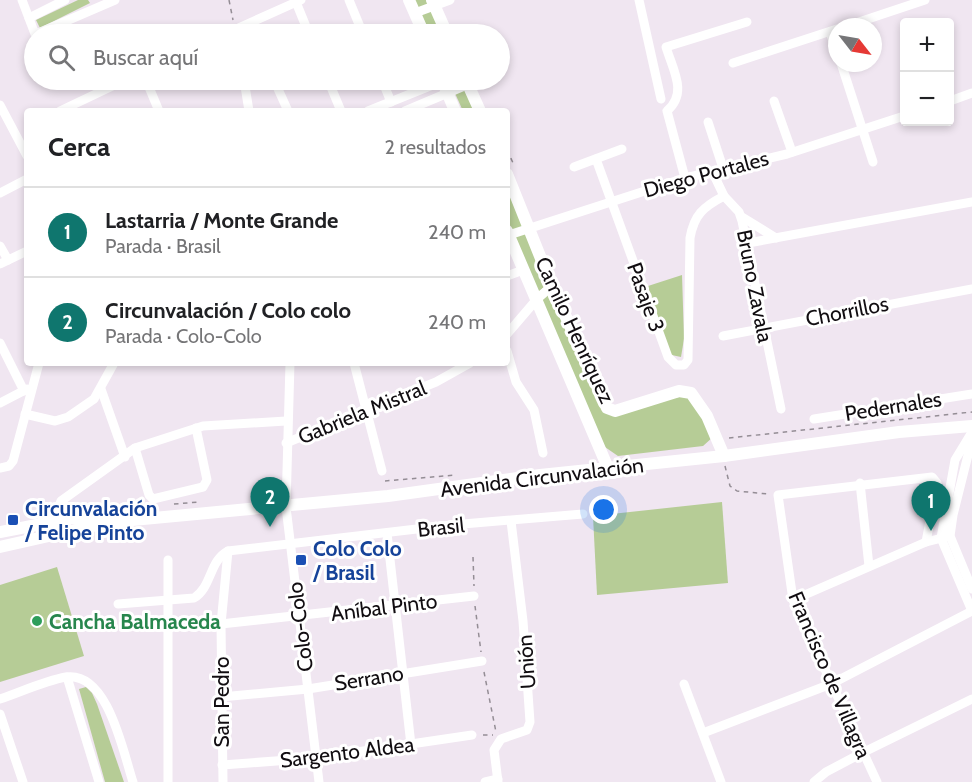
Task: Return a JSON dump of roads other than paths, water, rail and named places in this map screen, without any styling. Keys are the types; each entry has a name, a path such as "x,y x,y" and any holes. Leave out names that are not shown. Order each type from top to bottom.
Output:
{"main road":[{"path":"409,0 420,24"},
{"path":"434,3 443,24"},
{"path":"446,90 454,108"},
{"path":"471,90 479,108"},
{"name":"Camilo Henríquez","path":"510,181 552,286 607,408 615,411 685,391 698,400 724,456"},
{"name":"Camilo Henríquez","path":"510,238 608,468"},
{"name":"Avenida Circunvalación","path":"0,547 111,522 286,507 724,456 899,432 972,426"},
{"name":"Avenida Circunvalación","path":"0,532 53,521 82,518 111,522"}],"street":[{"path":"22,0 32,24"},
{"path":"29,18 65,0"},
{"path":"56,24 97,3 115,0"},
{"path":"349,0 359,24"},
{"path":"415,13 434,3 450,0"},
{"path":"639,0 661,99"},
{"path":"871,18 925,0"},
{"path":"249,24 298,1 306,24"},
{"path":"685,177 667,111 676,103 680,94 666,47 747,21"},
{"path":"733,63 828,33"},
{"path":"844,72 873,162"},
{"path":"64,108 103,90"},
{"path":"150,90 158,108"},
{"path":"246,90 249,108"},
{"path":"279,90 287,108"},
{"path":"332,90 340,108"},
{"path":"386,90 391,102"},
{"path":"376,108 419,90"},
{"path":"412,108 453,90"},
{"path":"954,99 972,93"},
{"path":"774,101 792,152"},
{"path":"0,105 24,150"},
{"name":"Diego Portales","path":"510,232 685,177 792,152 900,117"},
{"path":"708,122 723,168"},
{"path":"574,167 622,149"},
{"path":"596,159 610,201"},
{"name":"Bruno Zavala","path":"712,171 724,196 741,217 748,243 762,327 781,409"},
{"path":"0,193 24,181"},
{"name":"Pasaje 3","path":"610,201 668,357 676,365 684,365 688,360 690,238 693,221 699,211 724,196"},
{"path":"748,243 972,202"},
{"path":"741,217 776,238"},
{"path":"0,246 4,262 24,252"},
{"path":"510,275 523,270"},
{"path":"510,330 537,299 552,286"},
{"name":"Chorrillos","path":"723,336 972,289"},
{"path":"0,343 27,390"},
{"path":"510,361 516,382 534,410 543,453"},
{"path":"0,468 9,466 13,461 25,414 27,390 38,366"},
{"path":"25,414 62,420 85,406 101,389 112,366"},
{"name":"Colo-Colo","path":"290,366 286,420 286,507 319,782"},
{"path":"355,366 382,471"},
{"name":"Gabriela Mistral","path":"286,443 436,382 458,366"},
{"path":"101,389 124,457"},
{"path":"0,403 27,390"},
{"name":"Pedernales","path":"813,419 972,394"},
{"name":"Gabriela Mistral","path":"53,521 61,501 135,448 196,428 286,420"},
{"path":"135,448 151,502 205,485 207,480 196,428"},
{"path":"703,734 831,684 972,611 945,537 955,459 972,432"},
{"path":"972,439 953,515 945,537 972,589"},
{"path":"869,566 860,483 928,476 934,478 938,483 926,542"},
{"name":"Francisco de Villagra","path":"860,483 778,495 793,600 877,782"},
{"name":"Brasil","path":"228,551 583,514"},
{"name":"Unión","path":"498,781 494,750 501,739 527,730 530,722 523,621 511,521"},
{"path":"387,533 411,745"},
{"path":"793,600 926,542 945,537"},
{"path":"118,604 194,598 202,593 216,562 228,551"},
{"name":"San Pedro","path":"223,782 220,698 221,624 228,551"},
{"path":"168,560 168,782"},
{"name":"Aníbal Pinto","path":"221,624 474,596"},
{"name":"Serrano","path":"220,698 308,688 482,661"},
{"path":"0,699 67,677 80,678 94,685 104,698 134,782"},
{"path":"67,677 99,782"},
{"path":"684,684 721,782"},
{"path":"814,782 826,772 862,753 972,699"},
{"path":"0,714 23,782"},
{"name":"Sargento Aldea","path":"222,765 316,758 472,735"},
{"path":"485,782 498,781"}],"place":[{"name":"Circunvalación / Felipe Pinto","path":"13,520"},
{"name":"Circunvalación / Colo colo","path":"270,527"},
{"name":"Lastarria / Monte Grande","path":"931,531"},
{"name":"Colo Colo / Brasil","path":"301,560"},
{"name":"Cancha Balmaceda","path":"37,621"}]}
